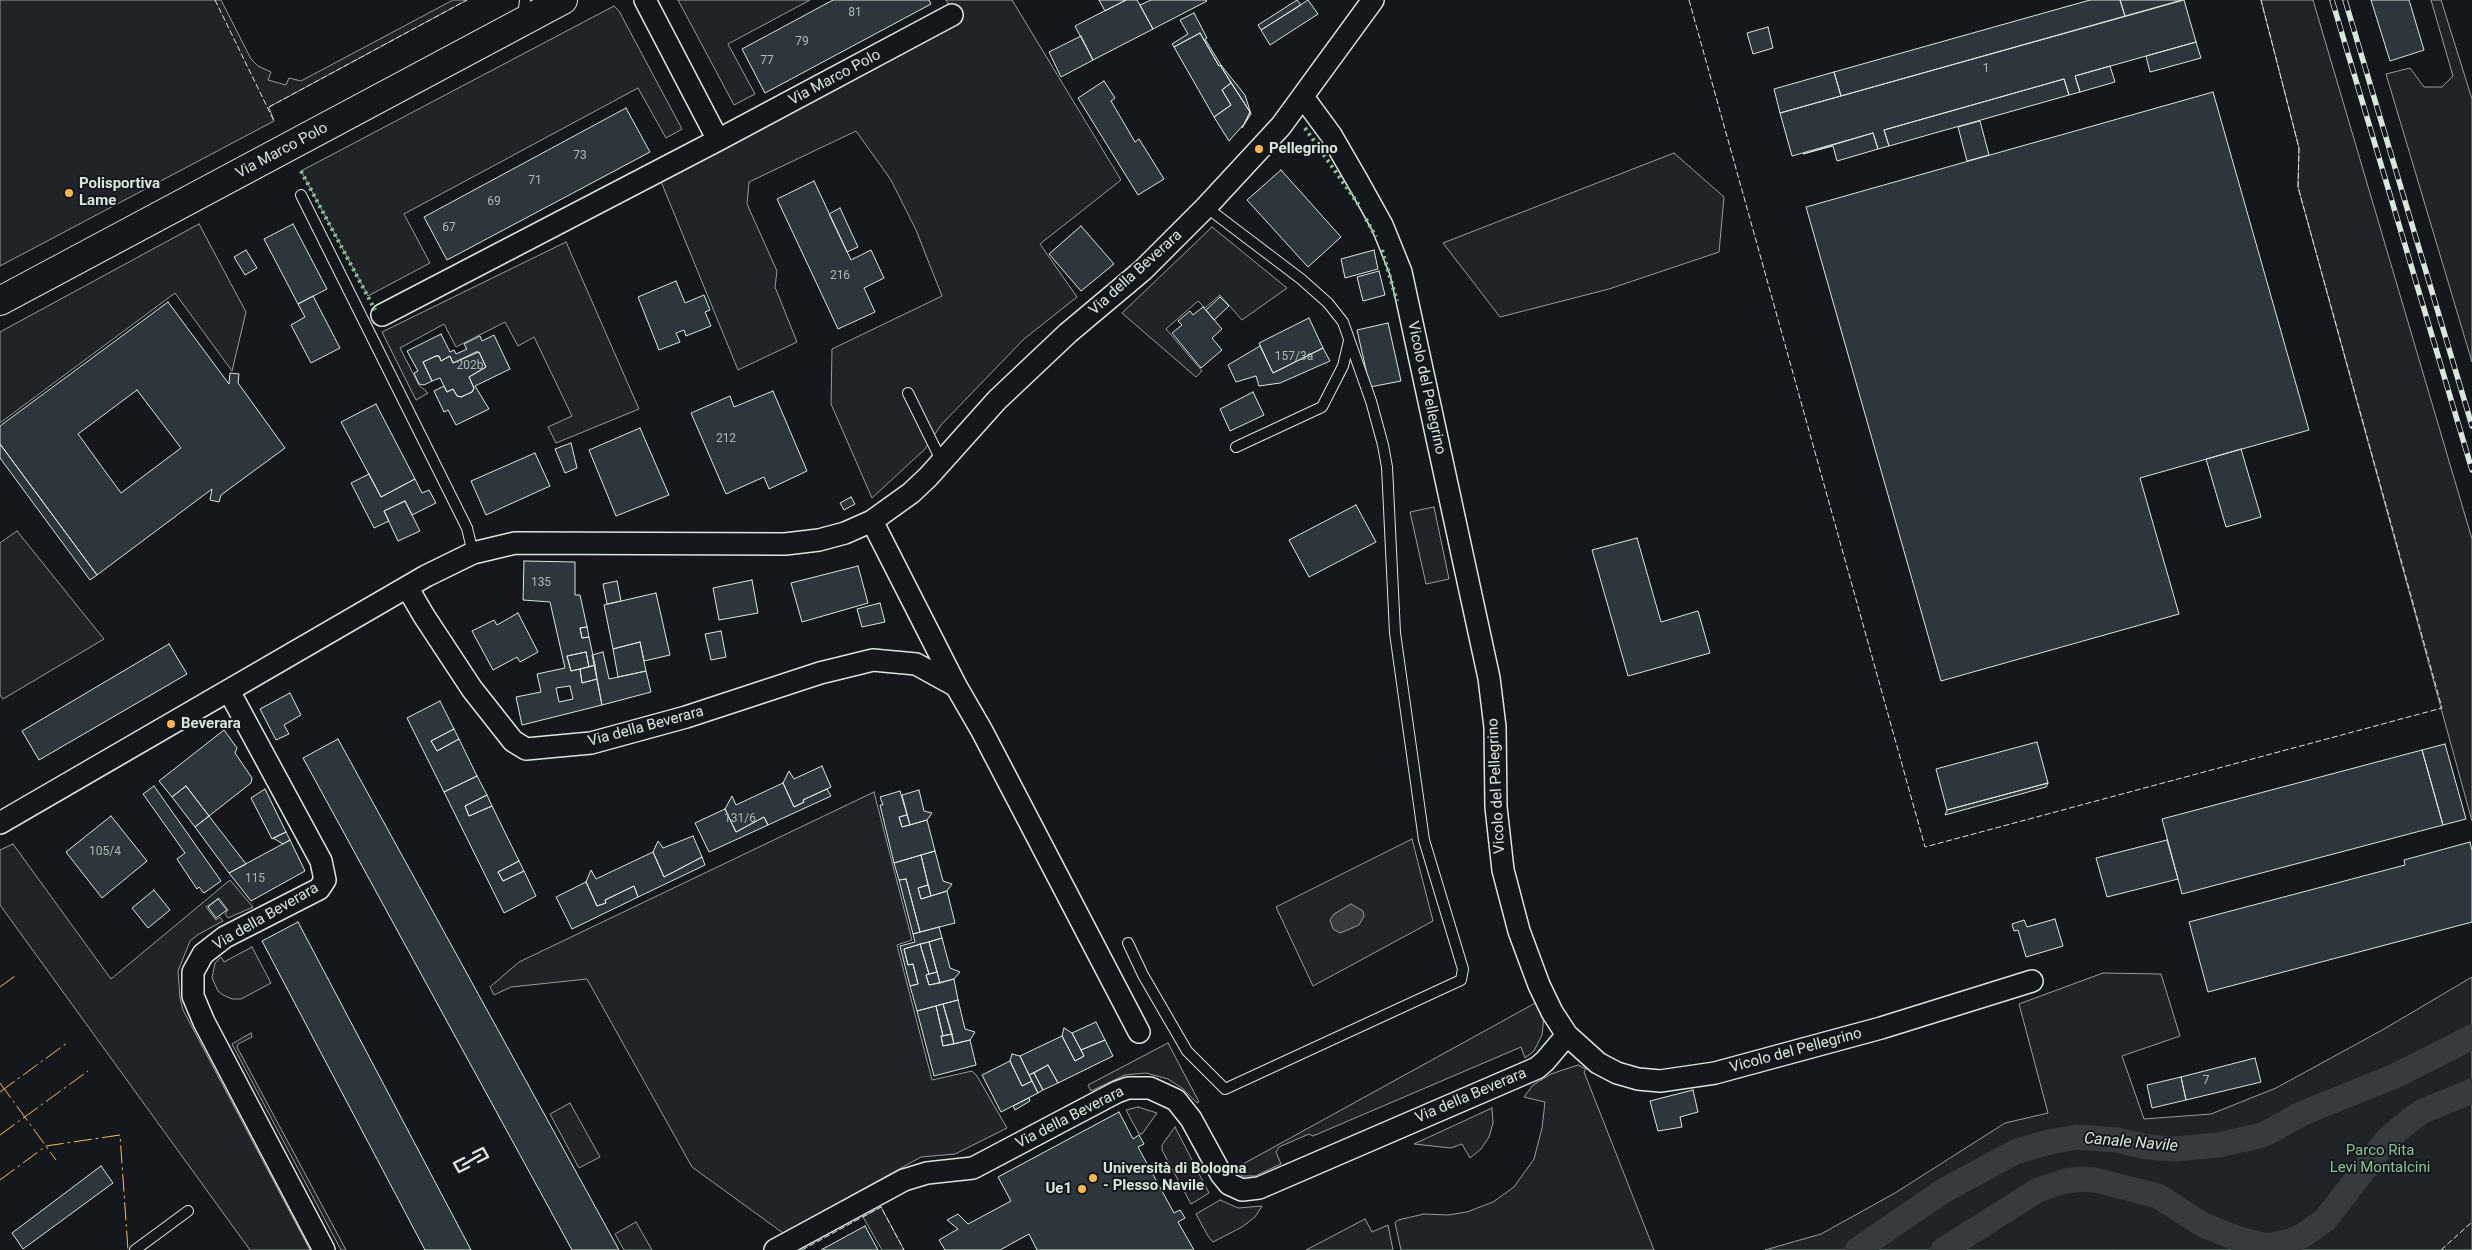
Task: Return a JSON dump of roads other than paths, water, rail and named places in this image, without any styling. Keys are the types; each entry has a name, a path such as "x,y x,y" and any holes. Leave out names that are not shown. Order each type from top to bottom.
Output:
{"main road":[{"name":"Via Marco Polo","path":"0,301 524,11 563,0"}],"street":[{"path":"645,0 718,140"},
{"name":"Via della Beverara","path":"0,823 407,587 473,553 515,543 785,544 819,540 845,533 872,521 911,493 942,462 997,400 1068,333 1143,270 1206,207 1281,126 1373,0"},
{"name":"Via Marco Polo","path":"382,315 718,140 952,15"},
{"name":"Vicolo del Pellegrino","path":"1303,96 1331,135 1357,180 1382,225 1401,272 1489,678 1494,727 1496,816 1503,870 1519,931 1539,985 1552,1012 1567,1035 1598,1063 1617,1073 1638,1079 1660,1081 1724,1070 1881,1028 2032,981"},
{"path":"872,521 956,686 987,740 1139,1032"},
{"name":"Via della Beverara","path":"407,587 472,689 514,741 526,749 591,743 686,717 820,673 873,660 916,664 956,686"},
{"name":"Via della Beverara","path":"229,691 321,861 325,880 319,889 225,937 203,954 193,972 193,996 204,1022 324,1250"},
{"name":"Via della Beverara","path":"775,1250 904,1180 927,1174 973,1168 1128,1088 1150,1088 1176,1100 1191,1119 1228,1184 1242,1190 1254,1189 1537,1068 1567,1035"}],"lane":[{"path":"301,195 467,528 473,553"},
{"path":"1128,943 1143,975 1187,1051 1225,1089 1461,980 1463,969 1424,840 1395,633 1387,467 1383,446 1350,340 1343,322 1328,303 1294,274 1206,207"},
{"path":"1236,447 1322,407 1343,366 1350,340"},
{"path":"908,393 942,462"},
{"path":"135,1250 188,1211"}],"waterway":[{"name":"Canale Navile","path":"1857,1250 1943,1191 2015,1152 2045,1143 2077,1137 2117,1140 2147,1147 2175,1149 2218,1145 2263,1135 2303,1113 2395,1076 2472,1037"},
{"name":"Canale Navile","path":"1943,1250 2038,1190 2065,1181 2082,1179 2095,1180 2158,1196 2203,1225 2236,1238 2267,1246 2290,1241 2302,1236 2325,1220 2387,1140 2399,1129 2421,1112 2472,1091"}],"railway":[{"path":"2332,0 2472,470"},
{"path":"2345,0 2472,426"}],"place":[{"name":"Pellegrino","path":"1259,149"},
{"name":"Polisportiva Lame","path":"69,193"},
{"name":"Beverara","path":"171,724"},
{"name":"Università di Bologna - Plesso Navile","path":"1093,1178"},
{"name":"Ue1","path":"1082,1189"}],"park label":[{"name":"Parco Rita Levi Montalcini","path":"2380,1160"}]}
